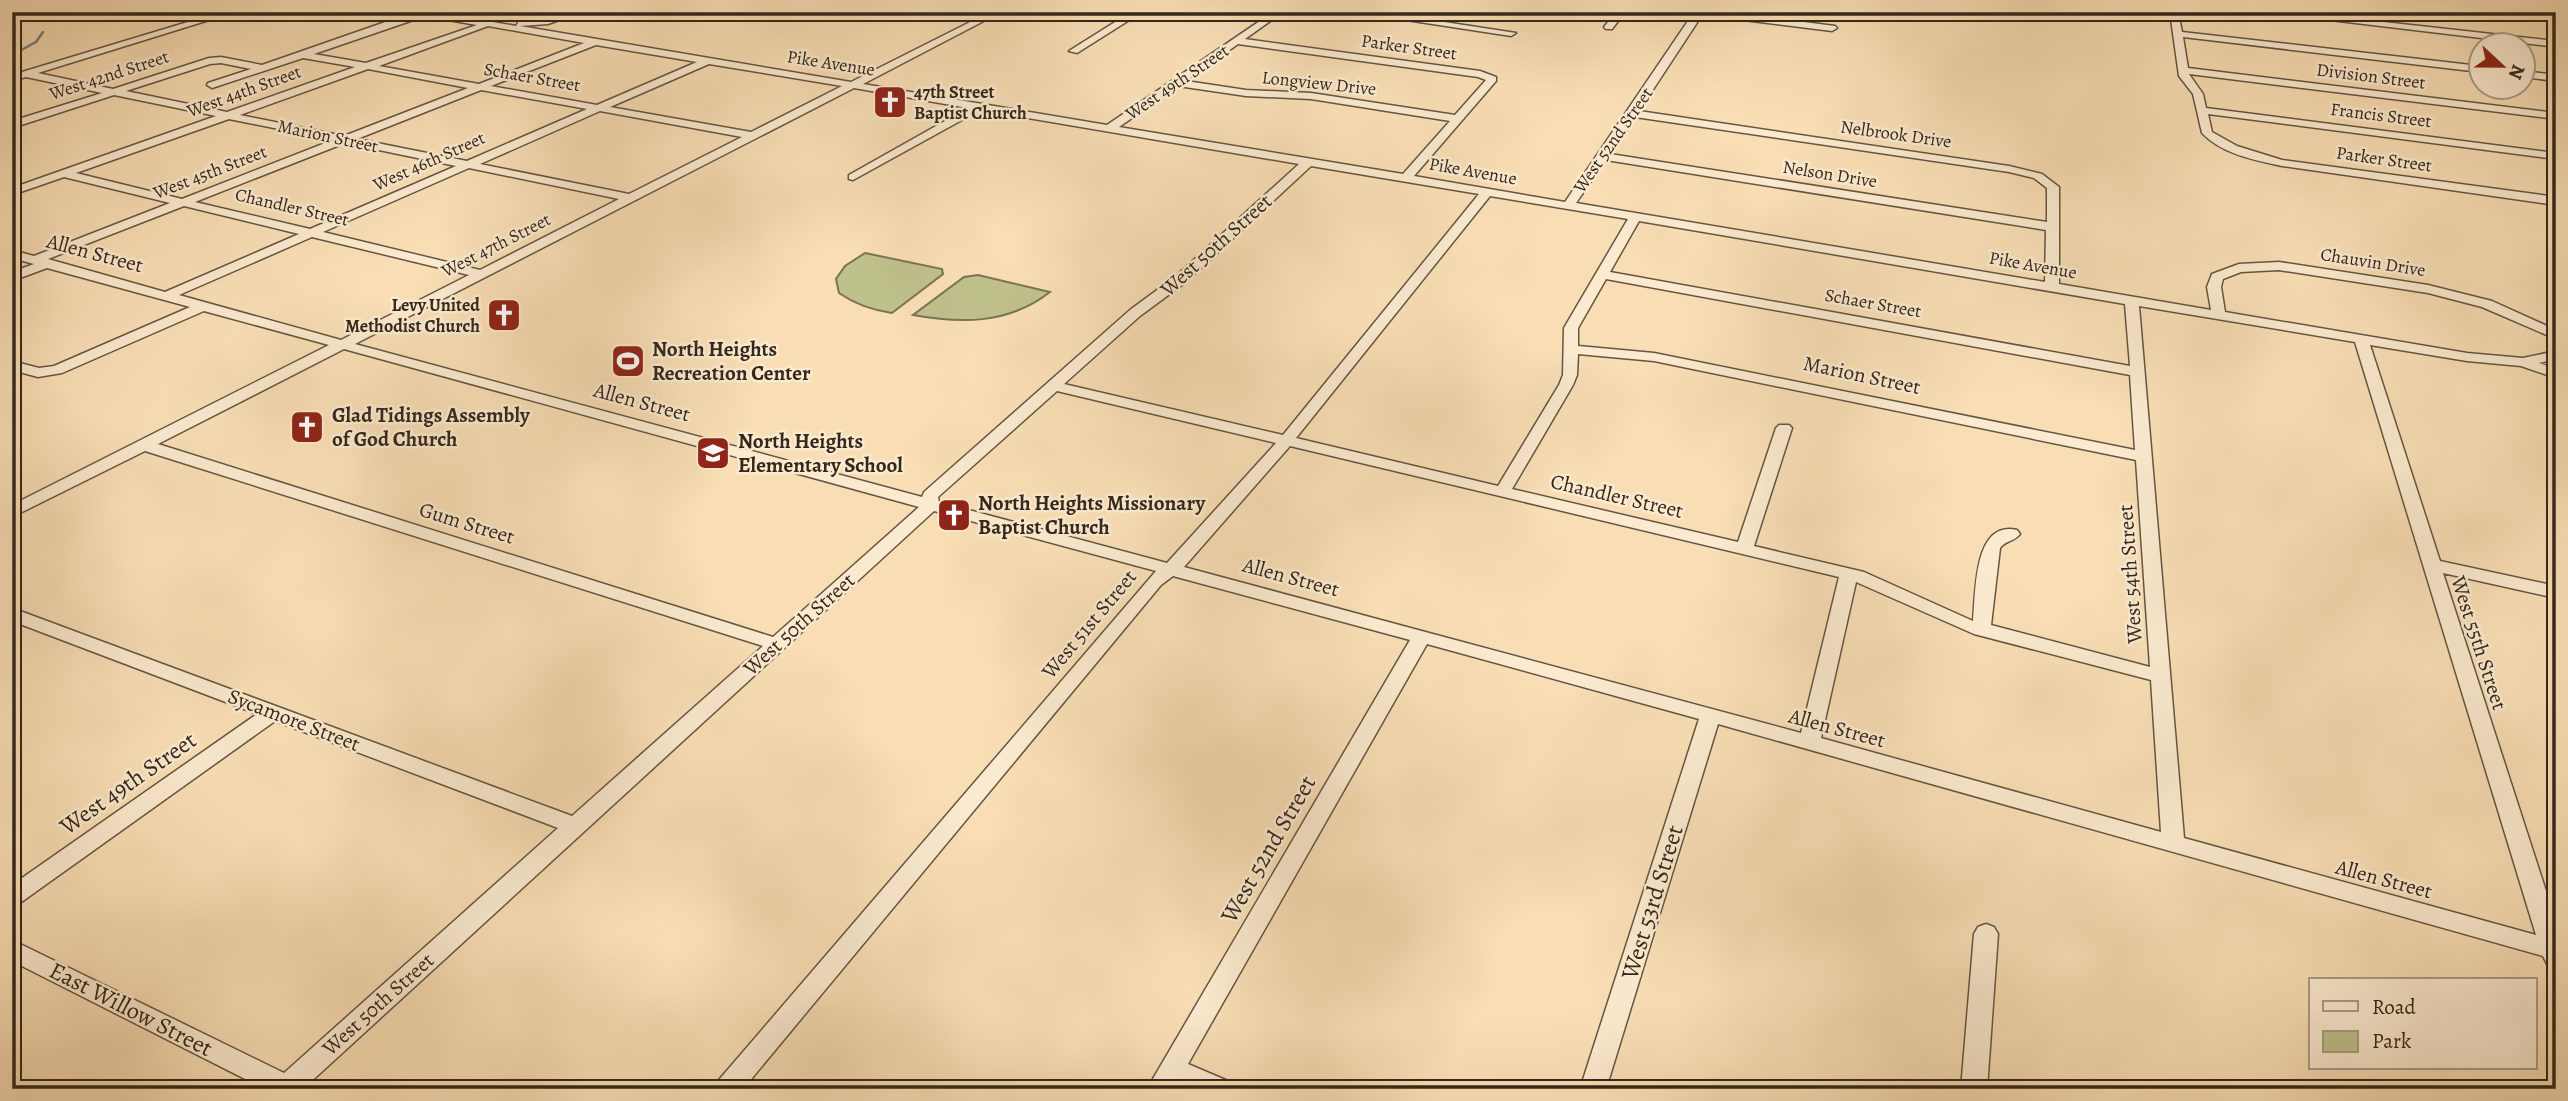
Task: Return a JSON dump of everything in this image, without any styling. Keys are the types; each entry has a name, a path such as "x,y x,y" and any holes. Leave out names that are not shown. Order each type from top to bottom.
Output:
{"street":[{"path":"12,78 231,12"},
{"path":"525,30 577,12"},
{"name":"West 47th Street","path":"12,512 997,12"},
{"path":"1074,51 1138,12"},
{"name":"West 49th Street","path":"1110,128 1279,12"},
{"path":"1358,12 1511,33"},
{"path":"1609,27 1621,12"},
{"path":"1700,12 1832,28"},
{"name":"West 52nd Street","path":"1569,205 1700,12"},
{"path":"2174,12 2183,71 2196,90 2201,110"},
{"path":"2266,12 2556,44"},
{"path":"212,85 422,13"},
{"name":"Pike Avenue","path":"422,13 2467,357 2523,362"},
{"path":"493,24 557,18"},
{"path":"557,18 547,29 558,36"},
{"name":"West 44th Street","path":"12,192 493,24"},
{"path":"2178,34 2466,67"},
{"name":"Parker Street","path":"1236,41 1480,74 1492,79 1459,119"},
{"name":"West 45th Street","path":"12,277 41,261 183,202 595,42"},
{"name":"Schaer Street","path":"304,55 753,136"},
{"name":"West 42nd Street","path":"12,125 218,60 264,68"},
{"name":"West 46th Street","path":"166,296 707,61"},
{"name":"Division Street","path":"2183,71 2556,116"},
{"name":"Marion Street","path":"26,74 630,198"},
{"path":"2536,76 2556,78"},
{"name":"Longview Drive","path":"1175,82 1246,93 1311,96 1459,119"},
{"path":"853,177 979,106"},
{"name":"Parker Street","path":"2201,110 2204,128 2212,138 2242,152 2283,163 2556,201"},
{"name":"Francis Street","path":"2201,110 2556,156"},
{"name":"Nelbrook Drive","path":"1630,113 2029,173 2044,178 2053,187 2052,286"},
{"path":"1408,177 1459,119"},
{"name":"Nelson Drive","path":"1601,156 2053,227"},
{"name":"West 50th Street","path":"286,1088 930,505 930,496 1135,313 1181,279 1309,161"},
{"name":"Chandler Street","path":"50,170 482,274"},
{"name":"West 51st Street","path":"727,1089 1154,581 1171,569 1286,441 1488,191"},
{"path":"1502,492 1566,385 1570,375 1571,328 1636,216"},
{"name":"Allen Street","path":"12,254 930,505 1422,636 2555,953"},
{"name":"Chauvin Drive","path":"2218,314 2214,287 2217,277 2239,268 2279,266 2447,292 2487,304 2556,335"},
{"name":"Schaer Street","path":"1602,274 2138,372"},
{"name":"West 54th Street","path":"2132,300 2173,844"},
{"path":"12,365 47,373 203,306"},
{"name":"West 55th Street","path":"2361,339 2555,953"},
{"name":"Marion Street","path":"1569,349 1654,357 2144,457"},
{"path":"2523,362 2556,355"},
{"path":"2523,362 2556,374"},
{"name":"Chandler Street","path":"1055,386 1849,574 1867,579 1947,618 1981,630 2160,676"},
{"path":"1744,549 1784,428"},
{"name":"Gum Street","path":"144,445 776,644"},
{"path":"1981,630 1991,547 1999,538 2011,534"},
{"path":"2431,565 2556,592"},
{"path":"1809,744 1849,574"},
{"name":"Sycamore Street","path":"12,614 575,826"},
{"name":"West 52nd Street","path":"1166,1079 1422,636"},
{"name":"West 49th Street","path":"12,897 274,712"},
{"name":"West 53rd Street","path":"1593,1089 1710,716"},
{"path":"1974,1089 1986,934"},
{"name":"East Willow Street","path":"12,950 286,1088"},
{"path":"1166,1079 1219,1089"}],"green space":[{"path":"865,253 942,269 943,274 892,313 871,309 839,293 836,279 845,266"},
{"path":"978,275 1050,292 1034,303 1002,316 949,320 913,315 964,277"}],"waterway":[{"path":"12,55 36,42 43,32"}],"place":[{"name":"47th Street Baptist Church","path":"890,102"},
{"name":"Levy United Methodist Church","path":"504,315"},
{"name":"North Heights Recreation Center","path":"628,361"},
{"name":"Glad Tidings Assembly of God Church","path":"307,427"},
{"name":"North Heights Elementary School","path":"713,453"},
{"name":"North Heights Missionary Baptist Church","path":"954,515"}]}
